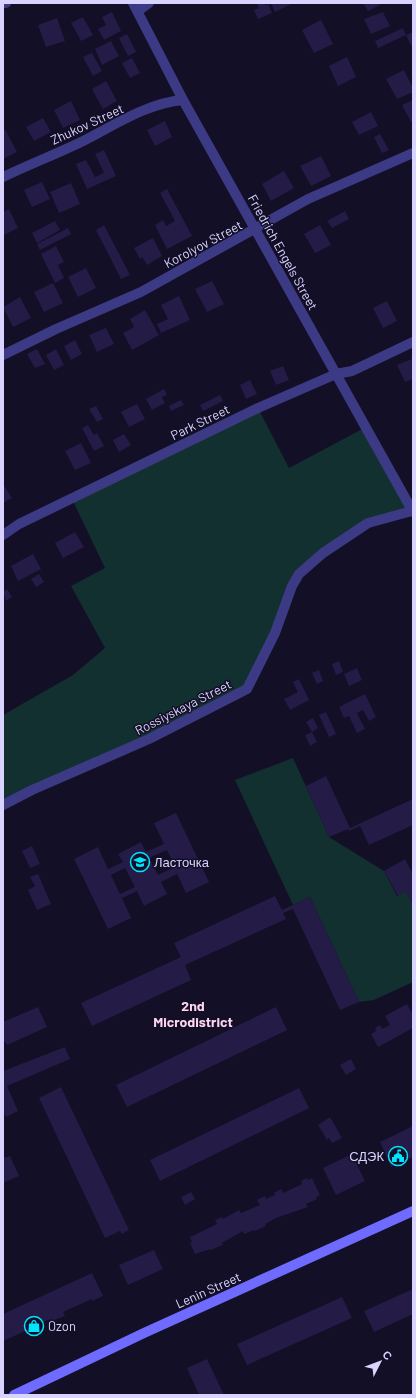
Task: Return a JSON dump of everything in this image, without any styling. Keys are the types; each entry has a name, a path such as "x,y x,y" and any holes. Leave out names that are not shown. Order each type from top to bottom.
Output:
{"street":[{"path":"136,7 149,3"},
{"name":"Friedrich Engels Street","path":"136,7 183,100 413,512"},
{"name":"Zhukov Street","path":"3,177 78,144 139,113 164,103 183,100"},
{"name":"Korolyov Street","path":"3,355 56,329 141,292 308,200 413,153"},
{"name":"Park Street","path":"3,535 20,524 250,412 336,374 352,371 413,342"},
{"name":"Rossiyskaya Street","path":"3,805 32,790 149,739 247,689 275,633 292,586 299,574 322,553 368,522 413,512"},
{"name":"Lenin Street","path":"14,1395 144,1333 413,1211"}],"green space":[{"path":"258,408 289,468 366,427 412,511 368,523 299,574 247,689 3,805 3,715 73,675 105,648 71,586 105,568 72,499"},
{"path":"293,758 329,837 384,871 397,896 406,891 413,905 413,982 374,1000 359,1002 310,897 293,905 235,780"}],"building":[{"path":"257,3 264,3 265,5 268,4 272,13 258,19 254,10 259,8"},
{"path":"271,3 293,3 275,12"},
{"path":"363,3 379,3 380,5 368,11"},
{"path":"112,12 121,31 104,40 98,29 106,25 102,17"},
{"path":"383,12 390,26 371,34 364,19"},
{"path":"83,17 93,35 81,41 71,23"},
{"path":"57,18 65,41 46,47 38,25"},
{"path":"321,20 333,44 314,53 302,30"},
{"path":"403,28 406,35 378,48 375,41"},
{"path":"413,32 413,49 406,35"},
{"path":"127,34 136,52 128,56 119,38"},
{"path":"111,41 119,56 102,65 95,49"},
{"path":"92,53 102,71 93,76 83,57"},
{"path":"347,57 356,77 338,86 329,66"},
{"path":"132,58 140,73 130,78 122,63"},
{"path":"404,70 413,88 413,92 397,99 386,79"},
{"path":"106,81 117,101 103,109 92,89"},
{"path":"413,100 413,121 411,122 402,105"},
{"path":"71,101 80,120 63,128 54,110"},
{"path":"371,112 378,126 359,135 352,122"},
{"path":"43,118 51,132 34,141 26,127"},
{"path":"165,121 172,137 155,146 147,130"},
{"path":"5,129 17,152 3,159 3,131"},
{"path":"380,134 389,150 382,153 374,137"},
{"path":"104,150 116,176 87,189 76,164 86,160 95,177 104,173 95,154"},
{"path":"321,156 331,176 311,186 300,166"},
{"path":"284,171 294,188 271,201 262,184"},
{"path":"42,182 50,199 32,207 24,190"},
{"path":"71,183 80,204 59,213 50,192"},
{"path":"167,189 192,236 167,249 155,225 163,220 166,226 175,221 160,193"},
{"path":"9,209 18,228 4,235 3,212"},
{"path":"345,211 349,219 332,228 327,221"},
{"path":"55,221 60,230 37,243 32,233"},
{"path":"104,225 130,275 121,279 96,230"},
{"path":"320,225 331,245 315,253 304,234"},
{"path":"68,228 71,234 40,250 37,244"},
{"path":"153,238 162,256 147,265 142,257 140,259 134,248"},
{"path":"56,246 64,262 58,265 64,278 55,283 41,254"},
{"path":"86,268 96,288 78,297 68,277"},
{"path":"212,281 224,304 207,312 195,289"},
{"path":"53,283 63,303 44,312 34,292"},
{"path":"179,296 190,320 161,333 157,324 168,319 161,305"},
{"path":"20,297 31,318 13,327 3,307"},
{"path":"387,301 397,321 383,328 373,308"},
{"path":"145,310 159,335 132,350 123,333 134,327 130,319"},
{"path":"106,328 114,344 97,352 89,335"},
{"path":"75,340 82,354 71,360 64,346"},
{"path":"37,349 45,364 35,368 27,354"},
{"path":"56,349 64,365 54,370 46,355"},
{"path":"412,359 413,379 405,382 397,365"},
{"path":"283,366 289,380 276,385 270,371"},
{"path":"250,380 257,394 246,399 240,385"},
{"path":"164,389 167,395 162,397 165,403 152,410 146,399"},
{"path":"220,395 223,401 203,411 200,405"},
{"path":"181,400 184,405 171,411 169,406"},
{"path":"137,404 145,419 129,427 121,412"},
{"path":"96,406 103,419 97,422 89,409"},
{"path":"88,425 94,435 97,433 104,446 94,451 82,428"},
{"path":"124,434 131,445 119,452 113,440"},
{"path":"81,443 91,463 75,470 65,451"},
{"path":"3,484 12,498 3,503"},
{"path":"75,532 84,547 63,558 55,543"},
{"path":"33,554 41,569 18,581 11,566"},
{"path":"39,574 44,582 36,587 31,579"},
{"path":"7,589 12,597 6,601 3,592"},
{"path":"339,661 343,672 336,675 332,664"},
{"path":"357,668 362,680 349,686 344,674"},
{"path":"319,670 323,681 317,684 312,673"},
{"path":"299,679 309,700 290,710 284,699 298,692 293,682"},
{"path":"365,694 376,717 369,721 363,710 357,713 365,729 357,733 349,716 344,718 339,707"},
{"path":"326,712 336,734 329,737 319,715"},
{"path":"313,718 318,728 312,732 306,722"},
{"path":"312,732 317,742 310,746 305,735"},
{"path":"326,776 350,828 413,799 413,825 369,845 360,826 329,837 306,786"},
{"path":"176,813 209,882 186,893 177,874 161,882 167,894 144,906 137,891 122,898 131,918 108,929 74,859 98,847 108,869 123,862 118,854 141,842 146,852 164,844 154,823","holes":["167,850 175,867 158,875 149,858","125,868 135,887 120,894 111,875"]},
{"path":"32,846 40,864 30,868 22,851"},
{"path":"405,859 413,874 413,905 406,891 398,896 384,871"},
{"path":"38,874 51,904 37,910 28,890 35,886 30,877"},
{"path":"275,896 282,910 310,897 359,1002 340,1010 293,909 283,913 286,919 185,965 191,980 92,1026 81,1003 181,957 174,943"},
{"path":"407,1004 413,1015 413,1028 378,1047 371,1034 376,1031 375,1028 380,1025 382,1029 390,1025 385,1016"},
{"path":"38,1007 47,1027 7,1045 3,1039 3,1022"},
{"path":"276,1007 287,1030 127,1107 116,1085"},
{"path":"65,1047 70,1059 7,1086 18,1111 6,1117 3,1111 3,1071"},
{"path":"351,1059 356,1069 346,1075 340,1065"},
{"path":"61,1087 129,1230 122,1234 120,1231 105,1238 39,1098"},
{"path":"299,1088 309,1108 160,1181 150,1160"},
{"path":"330,1117 342,1138 332,1143 329,1138 327,1140 318,1125"},
{"path":"413,1126 413,1157 391,1167 380,1142"},
{"path":"352,1154 365,1181 336,1195 323,1168"},
{"path":"10,1156 19,1176 3,1183 3,1158"},
{"path":"307,1178 308,1180 312,1178 320,1195 316,1197 317,1199 306,1204 308,1207 276,1218 265,1224 266,1226 255,1231 254,1230 244,1234 243,1231 222,1243 223,1245 195,1254 190,1243 192,1242 190,1237 217,1224 215,1220 222,1217 223,1219 239,1210 241,1213 260,1205 257,1200 265,1196 266,1199 275,1195 274,1193 281,1189 283,1193 302,1184 301,1181"},
{"path":"191,1192 195,1199 185,1205 181,1197"},
{"path":"154,1250 163,1269 128,1285 119,1265"},
{"path":"92,1273 103,1296 92,1301 92,1299 63,1312 65,1316 41,1323 43,1326 32,1331 30,1329 3,1341 3,1314"},
{"path":"413,1289 413,1314 374,1332 364,1311"},
{"path":"342,1297 352,1318 247,1365 237,1344"},
{"path":"207,1359 224,1395 199,1395 187,1368"}],"place":[{"name":"Ласточка","path":"140,862"},
{"name":"СДЭК","path":"398,1156"},
{"name":"Ozon","path":"34,1326"}],"district":[{"name":"2nd Microdistrict","path":"193,1014"}]}
